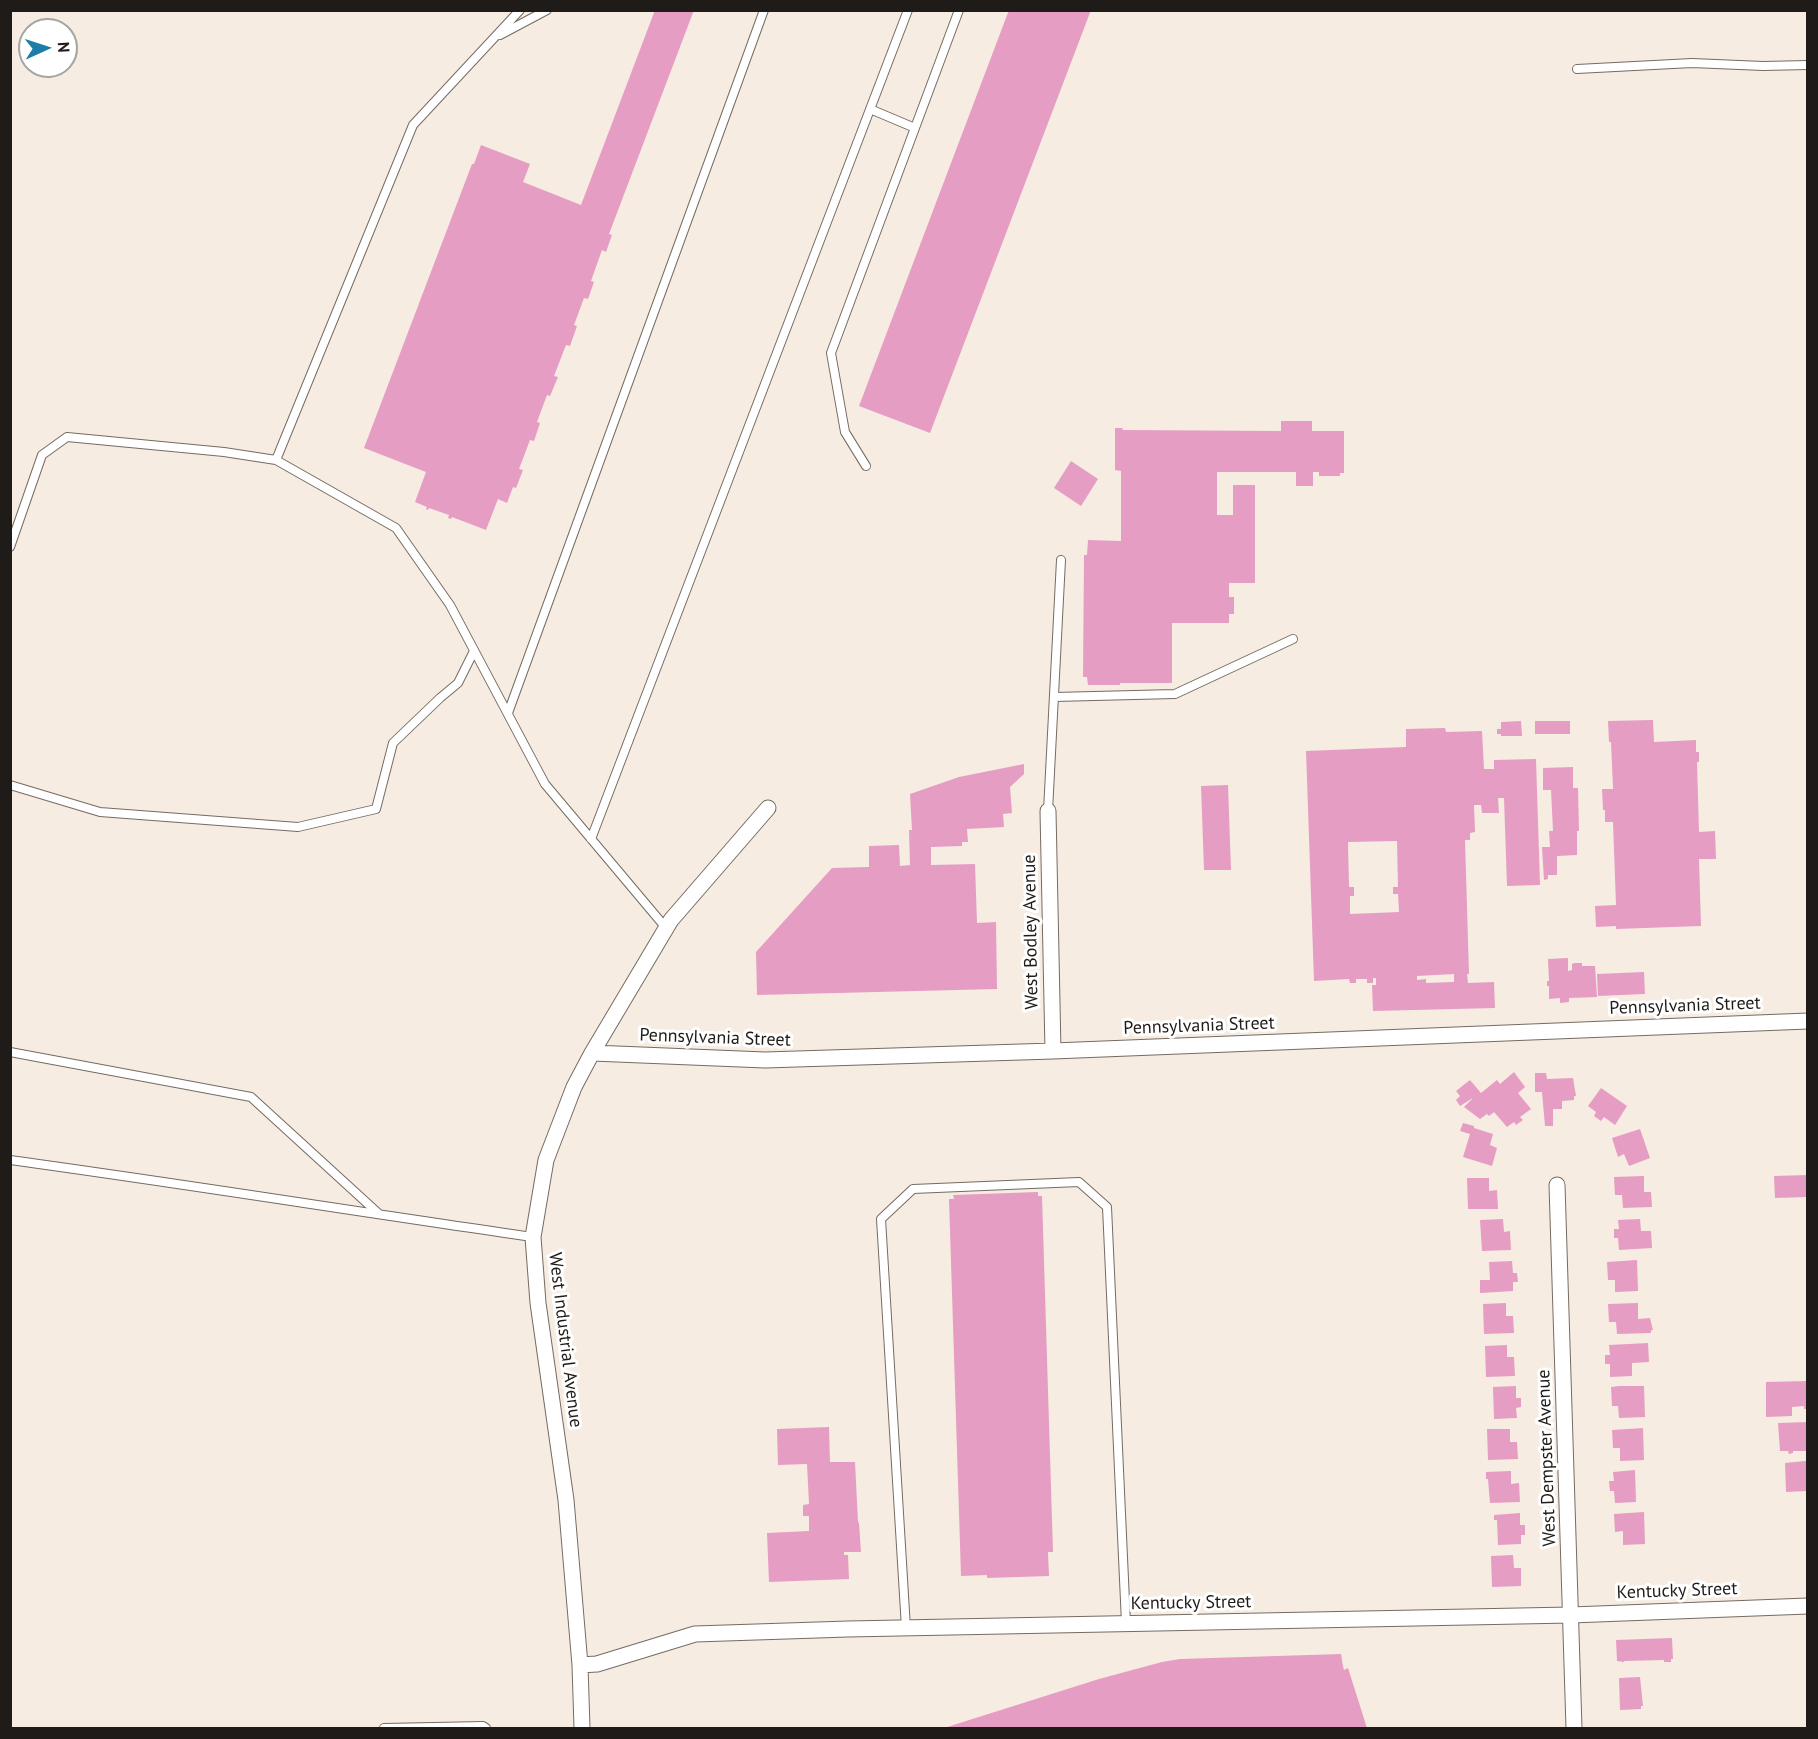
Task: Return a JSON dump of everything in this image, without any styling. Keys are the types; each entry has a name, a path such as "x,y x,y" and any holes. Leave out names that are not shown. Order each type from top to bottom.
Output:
{"street":[{"name":"West Industrial Avenue","path":"582,1728 580,1665 566,1500 538,1303 533,1237 546,1160 574,1088 592,1053 671,920 768,808"},
{"name":"West Bodley Avenue","path":"1048,811 1053,1051"},
{"name":"Pennsylvania Street","path":"592,1053 765,1060 1808,1021"},
{"name":"West Dempster Avenue","path":"1557,1185 1574,1728"},
{"name":"Kentucky Street","path":"580,1665 597,1664 695,1634 1571,1615 1808,1606"}],"lane":[{"path":"276,460 412,125 520,10"},
{"path":"493,39 547,10"},
{"path":"508,713 764,10"},
{"path":"591,839 908,10"},
{"path":"866,466 844,432 831,352 959,10"},
{"path":"1577,69 1692,63 1808,65"},
{"path":"870,109 915,128"},
{"path":"10,548 42,455 67,437 224,452 276,460 396,528 450,605 545,784 666,928"},
{"path":"1048,811 1061,561"},
{"path":"1054,697 1175,694 1293,639"},
{"path":"10,785 100,812 298,827 376,809 393,742 458,683 474,651"},
{"path":"10,1052 251,1097 381,1215"},
{"path":"10,1160 533,1237"},
{"path":"906,1628 881,1219 913,1189 1079,1182 1107,1207 1126,1623"},
{"path":"384,1728 483,1726 486,1728"}],"building":[{"path":"655,10 694,10 609,234 612,235 606,252 602,250 591,281 594,282 588,299 584,298 574,325 577,326 570,346 566,345 554,376 558,377 550,396 547,395 537,422 540,423 534,441 530,440 519,469 523,470 516,488 513,487 507,503 498,499 486,530 452,517 448,518 449,515 429,508 428,510 427,507 415,502 426,472 364,448 472,164 474,164 481,145 530,164 523,182 581,205"},
{"path":"1009,10 1091,10 930,433 859,406"},
{"path":"1281,421 1312,421 1312,431 1344,431 1344,473 1340,473 1340,476 1319,476 1319,472 1313,472 1313,486 1296,486 1296,472 1217,472 1217,515 1233,515 1233,485 1255,485 1255,583 1229,583 1229,597 1234,597 1234,614 1229,614 1229,623 1172,623 1172,683 1088,685 1087,677 1083,677 1084,555 1087,555 1088,540 1121,541 1121,471 1115,470 1115,428 1123,428 1122,430 1281,431"},
{"path":"1071,461 1098,479 1081,506 1054,488"},
{"path":"1653,720 1654,742 1696,740 1696,752 1699,752 1699,762 1697,762 1699,832 1715,831 1716,859 1699,859 1701,926 1616,929 1616,926 1596,927 1595,906 1616,905 1613,822 1605,822 1602,789 1613,789 1608,721"},
{"path":"1521,721 1522,736 1497,734 1497,729 1501,729 1501,722"},
{"path":"1535,721 1570,721 1570,734 1535,734"},
{"path":"1445,728 1446,732 1482,731 1484,769 1494,769 1494,760 1536,759 1540,885 1507,886 1504,798 1498,798 1499,813 1482,813 1481,805 1474,805 1475,832 1470,833 1470,840 1465,840 1468,983 1494,982 1495,1008 1373,1011 1372,985 1376,985 1376,978 1373,978 1373,983 1367,983 1367,979 1356,979 1356,983 1350,983 1349,979 1314,981 1306,751 1406,747 1406,729","holes":["1397,841 1398,887 1393,887 1393,894 1398,894 1399,912 1350,914 1350,896 1354,896 1354,887 1349,887 1348,842","1454,974 1454,982 1426,983 1426,979 1417,980 1417,976"]},
{"path":"1024,764 1024,774 1010,787 1012,813 1003,814 1004,827 967,829 968,842 962,842 962,846 931,847 931,865 975,864 977,923 996,922 997,989 757,995 756,952 832,868 869,867 869,846 899,845 900,866 910,865 909,830 912,830 910,794 959,777"},
{"path":"1573,767 1573,788 1578,788 1577,855 1557,856 1557,875 1548,875 1548,879 1544,880 1542,847 1550,847 1549,831 1553,831 1551,790 1543,790 1543,768"},
{"path":"1228,785 1231,870 1204,870 1201,786"},
{"path":"1568,958 1568,971 1572,970 1574,963 1582,963 1582,966 1595,966 1597,997 1569,998 1569,1002 1560,1003 1560,998 1549,999 1548,959"},
{"path":"1644,972 1645,994 1598,996 1597,974"},
{"path":"1514,1072 1525,1087 1518,1093 1531,1109 1520,1117 1523,1120 1516,1125 1514,1122 1507,1127 1494,1112 1480,1119 1464,1107 1473,1098 1460,1106 1456,1100 1460,1096 1456,1091 1470,1080 1481,1093 1497,1080 1500,1084"},
{"path":"1535,1073 1546,1073 1547,1079 1573,1078 1576,1096 1574,1100 1562,1101 1562,1109 1553,1109 1553,1126 1545,1126 1542,1092 1535,1092"},
{"path":"1601,1088 1627,1106 1615,1125 1604,1117 1601,1121 1594,1116 1596,1112 1588,1106"},
{"path":"1463,1123 1493,1134 1490,1145 1497,1148 1492,1166 1463,1157 1470,1134 1460,1131"},
{"path":"1640,1129 1650,1158 1629,1166 1624,1154 1618,1157 1612,1138"},
{"path":"1808,1175 1808,1197 1775,1198 1774,1176"},
{"path":"1644,1176 1644,1192 1651,1192 1652,1207 1623,1208 1622,1195 1615,1195 1614,1177"},
{"path":"1467,1178 1489,1178 1489,1191 1497,1190 1498,1209 1468,1209"},
{"path":"1038,1192 1038,1196 1042,1196 1053,1552 1048,1552 1049,1576 987,1578 987,1575 961,1576 949,1199 954,1199 953,1195"},
{"path":"1503,1219 1504,1232 1510,1231 1511,1250 1482,1251 1480,1220"},
{"path":"1640,1219 1641,1231 1651,1231 1652,1248 1619,1250 1618,1238 1614,1238 1614,1229 1619,1229 1618,1220"},
{"path":"1637,1260 1638,1291 1615,1292 1615,1280 1608,1280 1607,1262"},
{"path":"1512,1261 1513,1273 1517,1273 1518,1282 1513,1282 1513,1291 1480,1293 1480,1280 1490,1280 1489,1262"},
{"path":"1506,1303 1506,1316 1513,1316 1514,1333 1484,1334 1483,1304"},
{"path":"1638,1303 1638,1319 1650,1318 1653,1330 1651,1333 1617,1334 1616,1322 1609,1322 1608,1304"},
{"path":"1648,1343 1649,1362 1632,1363 1632,1376 1610,1377 1610,1364 1605,1364 1605,1355 1610,1355 1609,1345"},
{"path":"1507,1345 1507,1357 1514,1357 1515,1376 1486,1377 1485,1346"},
{"path":"1808,1381 1808,1409 1804,1409 1804,1406 1792,1407 1792,1416 1766,1417 1766,1382"},
{"path":"1516,1386 1516,1398 1521,1398 1521,1407 1516,1408 1517,1418 1494,1419 1493,1387"},
{"path":"1644,1386 1645,1417 1619,1418 1618,1406 1612,1406 1611,1387"},
{"path":"1808,1422 1808,1451 1793,1451 1789,1454 1788,1451 1780,1451 1778,1423"},
{"path":"829,1427 830,1462 855,1462 861,1552 844,1552 844,1555 848,1555 849,1579 769,1582 767,1533 809,1531 809,1516 803,1516 803,1505 809,1504 807,1464 778,1465 777,1429"},
{"path":"1643,1428 1644,1460 1620,1461 1620,1448 1613,1448 1612,1430"},
{"path":"1487,1429 1510,1429 1510,1442 1517,1442 1518,1459 1488,1460"},
{"path":"1808,1461 1808,1491 1786,1492 1785,1463"},
{"path":"1635,1470 1636,1502 1615,1503 1614,1491 1610,1491 1609,1481 1614,1481 1613,1472"},
{"path":"1511,1471 1511,1484 1519,1483 1520,1502 1490,1503 1486,1472"},
{"path":"1644,1512 1645,1544 1623,1545 1623,1531 1615,1532 1614,1514"},
{"path":"1520,1513 1520,1525 1525,1525 1525,1535 1521,1535 1521,1544 1498,1545 1497,1520 1494,1520 1494,1515"},
{"path":"1513,1555 1514,1568 1521,1568 1521,1586 1492,1587 1491,1556"},
{"path":"1672,1638 1673,1659 1671,1662 1664,1662 1664,1660 1617,1661 1616,1640"},
{"path":"1341,1654 1344,1670 1348,1668 1367,1728 944,1728 1099,1679 1162,1662 1180,1659"},
{"path":"1640,1677 1643,1706 1641,1709 1620,1710 1619,1678"}]}
